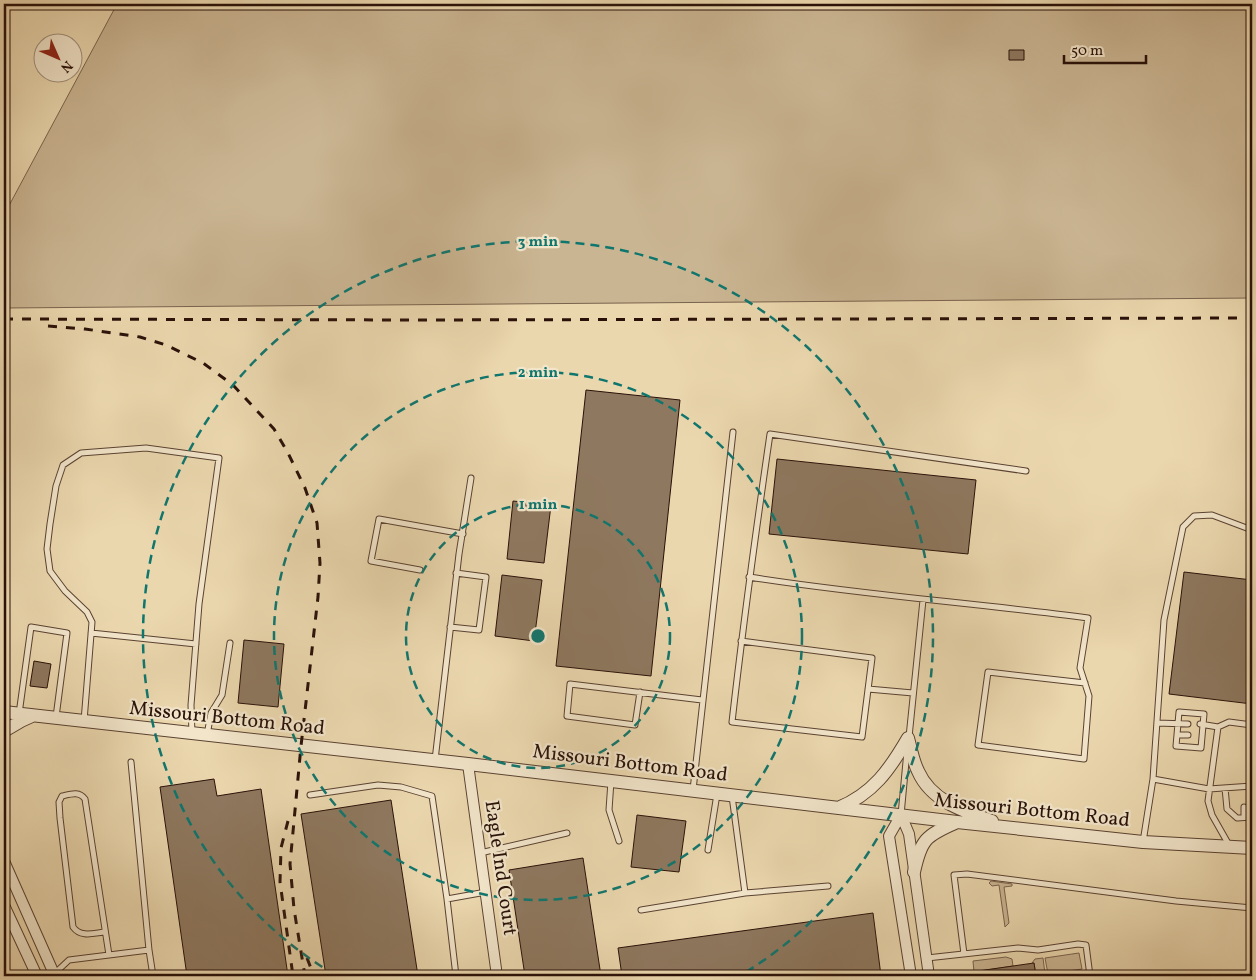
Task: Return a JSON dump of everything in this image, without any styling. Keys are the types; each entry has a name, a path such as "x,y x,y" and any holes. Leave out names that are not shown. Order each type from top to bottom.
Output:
{"street":[{"name":"Missouri Bottom Road","path":"4,712 434,760 957,822 1143,842 1252,848"},
{"path":"4,731 33,716"},
{"path":"838,808 862,795 876,784 892,765 908,738"},
{"path":"908,738 918,771 930,791 946,803 1007,827"},
{"name":"Eagle Ind Court","path":"468,764 497,976"},
{"path":"900,815 909,834 928,976"},
{"path":"900,815 889,836 911,976"},
{"path":"914,872 919,849 928,838 938,830 957,822"},
{"path":"4,861 52,975"},
{"path":"4,905 37,976"}],"lane":[{"path":"693,790 733,432"},
{"path":"741,642 872,658 862,737 732,722 741,642 749,577 770,434 1026,471"},
{"path":"84,722 92,622 87,612 65,591 50,571 47,549 56,486 63,465 82,454 146,448 219,458 199,604 191,706 192,734"},
{"path":"434,760 456,573 471,478"},
{"path":"1143,842 1153,779 1164,620 1183,527 1194,516 1212,515 1252,530"},
{"path":"420,570 371,561 379,520 463,534"},
{"path":"450,627 479,630 486,577 456,573"},
{"path":"749,577 923,600 1023,609 1088,618 1080,668 1085,683 1089,696 1084,759 978,745 988,672 1085,683"},
{"path":"900,815 923,600"},
{"path":"19,714 31,626 67,633 55,718"},
{"path":"91,633 196,644"},
{"path":"206,736 211,713 222,695 230,643"},
{"path":"640,692 635,726 567,716 570,684 640,692 702,700"},
{"path":"868,689 913,693"},
{"path":"1179,712 1204,714 1202,724 1202,748 1176,746 1179,712"},
{"path":"1202,724 1218,727 1229,722 1252,725"},
{"path":"1157,723 1188,724"},
{"path":"1218,727 1208,801 1212,816 1230,847"},
{"path":"1177,735 1188,736"},
{"path":"132,762 152,976"},
{"path":"1153,779 1209,789 1252,786"},
{"path":"610,781 609,810 619,841"},
{"path":"310,795 378,785 401,788 432,796 456,976"},
{"path":"1243,787 1243,795"},
{"path":"1225,788 1227,809 1237,818 1252,817"},
{"path":"105,932 82,934 73,927 60,818 59,802 62,796 77,793 85,799 109,955"},
{"path":"708,850 717,793"},
{"path":"732,795 745,893"},
{"path":"1244,807 1244,818"},
{"path":"480,853 567,833"},
{"path":"964,954 954,875 967,874 1176,901 1252,908"},
{"path":"641,910 745,893 828,886"},
{"path":"447,899 486,892"},
{"path":"926,958 1018,948 1038,950 1078,944 1086,945 1090,976 1097,976"},
{"path":"52,975 70,960 149,950"}],"shaded area":[{"path":"117,4 1252,4 1252,298 4,308 4,215 75,82 82,82 82,69"},
{"path":"991,881 1012,884 1012,886 1004,887 1009,923 1005,927 999,885 992,886 989,883"},
{"path":"1079,953 1082,969 1048,974 1045,958"},
{"path":"1006,957 1012,959 1013,966 974,972 973,961"},
{"path":"1043,958 1045,974 1036,976 1034,963 1032,963 1035,959"}],"building":[{"path":"1009,50 1024,50 1024,60 1009,60"},
{"path":"586,390 680,400 651,676 556,666"},
{"path":"777,459 976,480 968,554 769,534"},
{"path":"513,501 551,505 544,563 507,559"},
{"path":"1184,572 1252,580 1252,704 1169,694"},
{"path":"502,575 542,580 534,641 495,636"},
{"path":"244,640 284,644 278,707 238,703"},
{"path":"34,661 51,664 47,688 30,686"},
{"path":"214,779 217,796 261,789 288,976 187,976 160,787"},
{"path":"391,800 418,976 326,976 301,814"},
{"path":"637,815 686,821 679,872 631,867"},
{"path":"583,858 601,976 525,976 509,870"},
{"path":"873,913 881,976 622,976 618,948"},
{"path":"1034,963 1036,976 979,976 978,971"}],"railway":[{"path":"4,319 1252,318"},
{"path":"48,326 140,337 166,345 203,363 233,385 274,429 305,488 317,523 320,563 290,864 294,909 305,976"},
{"path":"288,821 281,848 280,882 293,976"},
{"path":"307,958 314,976"}]}
